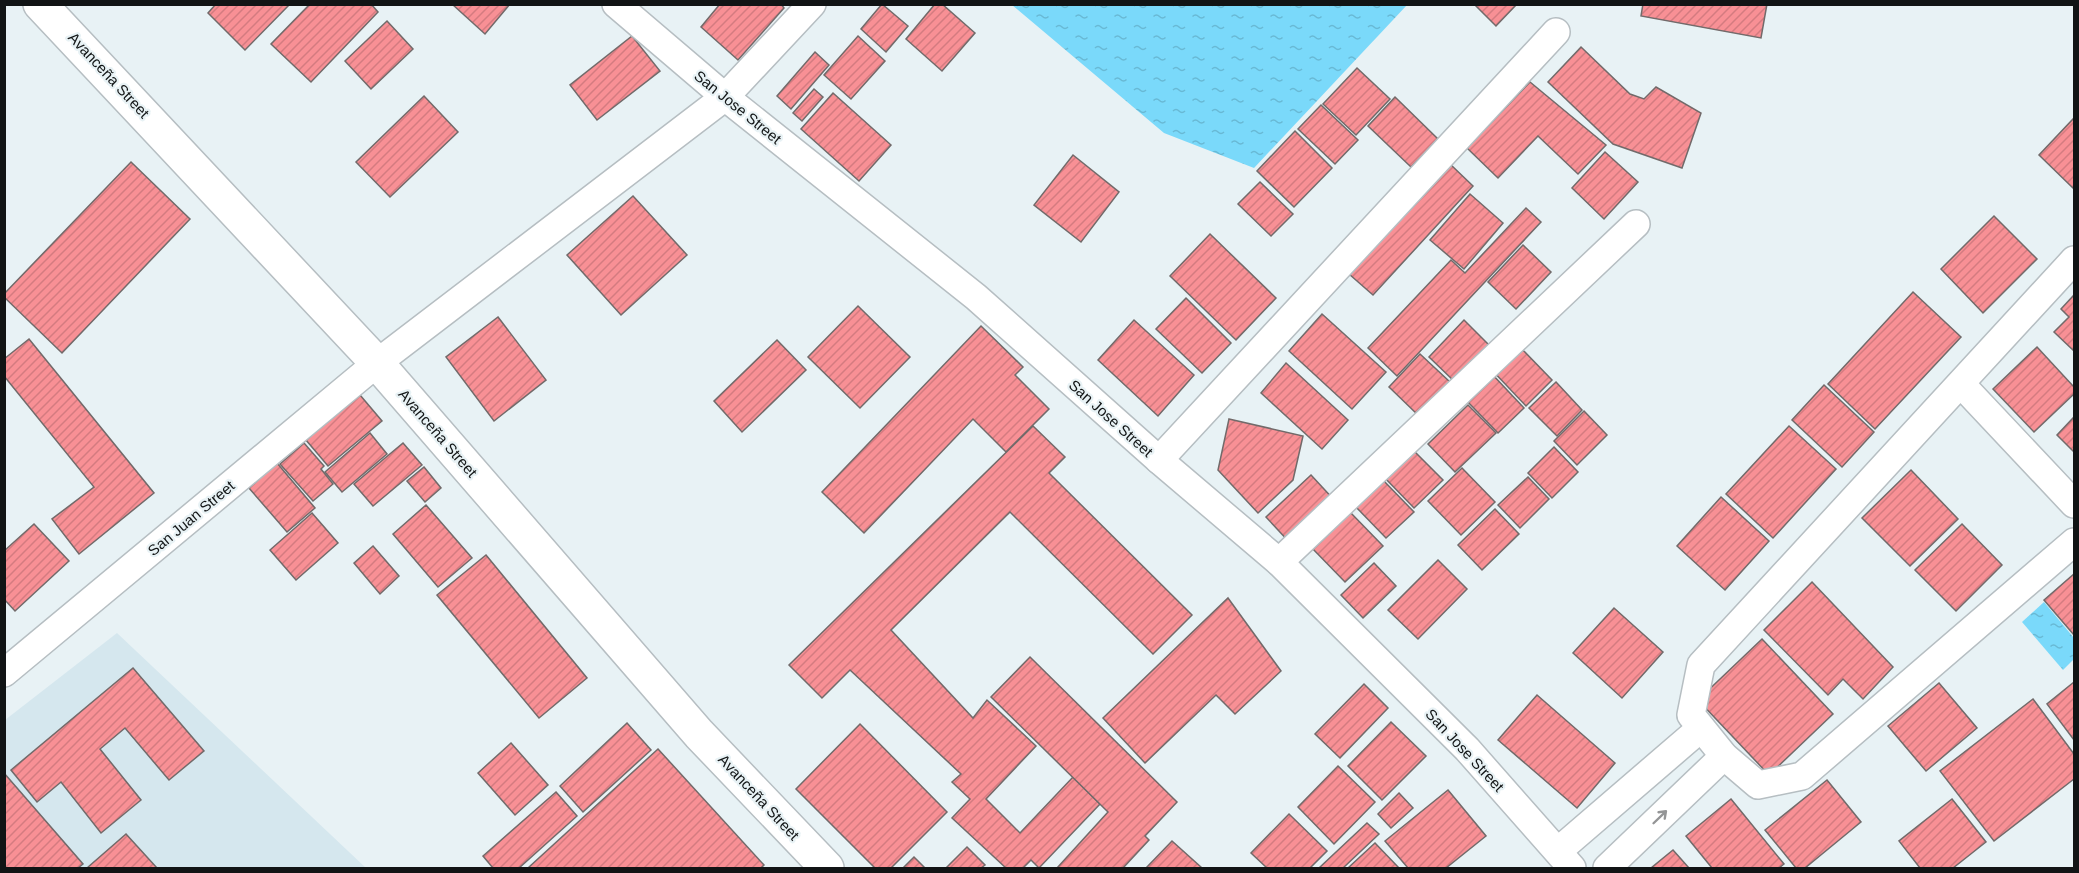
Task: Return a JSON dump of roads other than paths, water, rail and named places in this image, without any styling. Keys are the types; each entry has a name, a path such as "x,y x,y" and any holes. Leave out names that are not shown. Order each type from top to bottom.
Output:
{"main road":[{"name":"Avanceña Street","path":"40,4 377,363 699,734 827,868"}],"street":[{"name":"San Jose Street","path":"616,4 725,97 976,297 1159,460 1279,562 1467,749 1565,860"},
{"name":"San Juan Street","path":"4,673 377,363 725,97 812,4"},
{"path":"1159,460 1556,32"},
{"path":"1279,562 1636,224"},
{"path":"2074,260 1701,664 1691,715 1724,756 1758,785 1802,776 2074,542"},
{"path":"1961,384 2074,504"},
{"path":"1565,860 1701,728"},
{"path":"1607,868 1724,756"}],"water":[{"path":"1012,5 1407,5 1254,168 1164,133"},
{"path":"2044,602 2074,638 2074,659 2063,670 2022,622"}]}
